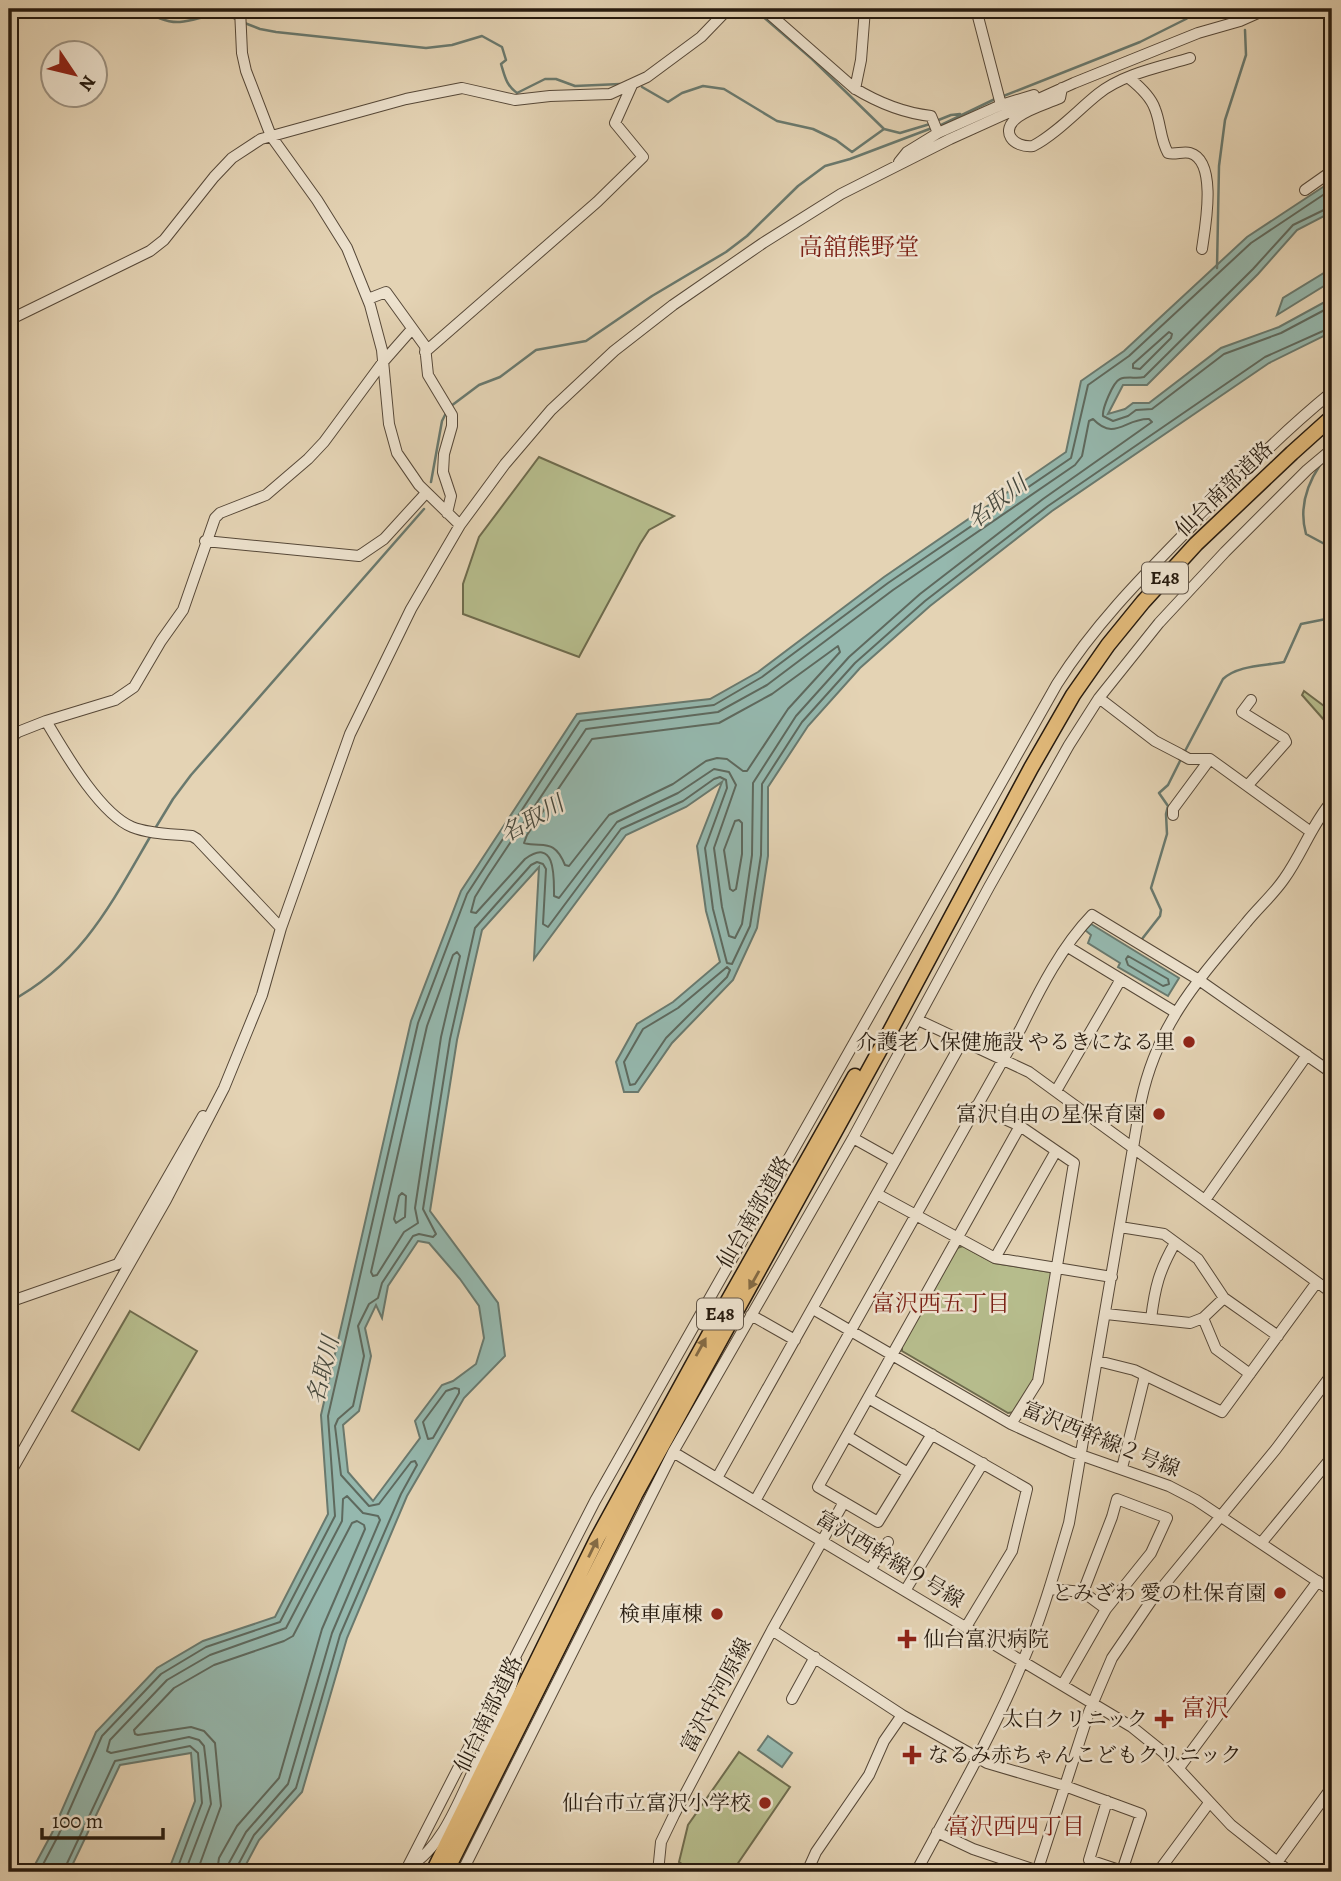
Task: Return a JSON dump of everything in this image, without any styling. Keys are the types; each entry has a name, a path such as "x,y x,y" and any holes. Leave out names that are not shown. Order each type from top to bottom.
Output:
{"highway":[{"name":"仙台南部道路","path":"433,1872 624,1488 979,855 1073,695 1108,645 1143,602 1196,544 1332,417"},
{"name":"仙台南部道路","path":"446,1872 635,1495 881,1049 1031,768"}],"street":[{"path":"9,320 150,251 164,240 232,158 245,148 271,136 406,99 462,88 515,100 610,94 647,77 701,37 728,9"},
{"path":"765,9 855,89 870,98 931,116 938,133"},
{"path":"855,89 862,60 865,9"},
{"path":"976,9 999,100"},
{"path":"9,1475 166,1200 224,1088 262,995 281,928 350,734 411,609 460,525 505,464 551,410 614,351 673,305 763,243 841,194 1058,90 1198,33 1240,21 1267,9"},
{"path":"240,13 246,71 271,136 317,200 347,248 368,299 383,362 389,424 397,453 408,472 426,493 460,525"},
{"path":"1058,90 1059,98 1019,116 1013,122 1010,133 1015,144 1027,146 1040,142 1099,93 1129,78 1190,58"},
{"path":"1129,78 1140,86 1155,107 1161,141 1168,153 1191,153 1198,158 1207,174 1202,249"},
{"path":"425,352 597,202 643,157 615,123 632,85"},
{"path":"895,166 907,152 999,100 1058,90"},
{"path":"1305,190 1332,171"},
{"path":"368,299 386,292 425,346 428,376 452,415 443,472 451,496 447,513"},
{"path":"9,739 18,732 46,721 102,705 125,695 134,687 183,610 205,541 220,513 267,495 308,459 412,329"},
{"path":"406,1870 595,1501 1068,666 1108,614 1248,467 1332,392"},
{"path":"462,1872 505,1777 673,1452 853,1138 1069,745 1099,698 1139,646 1206,572 1307,470 1332,449"},
{"path":"205,541 359,556 384,539 426,493"},
{"path":"1099,698 1162,745 1189,759 1210,759 1311,832"},
{"path":"1248,785 1286,742 1284,738 1242,712 1251,700"},
{"path":"46,721 94,794 126,824 135,829 192,836 197,839 281,928"},
{"path":"1173,815 1173,809 1185,800 1210,759"},
{"path":"916,1872 1024,1661 1069,1524 1146,1077 1175,1012 1283,880 1332,801"},
{"path":"755,1501 1039,992 1078,929 1092,915 1199,980 1332,1073"},
{"path":"1068,947 1175,1012"},
{"path":"1056,1091 1121,979"},
{"path":"918,1020 1029,1072 1332,1293"},
{"path":"717,1478 963,1040"},
{"path":"1205,1200 1307,1055"},
{"path":"9,1302 118,1264 206,1112 224,1088"},
{"path":"976,1106 1020,1126 1074,1164 1038,1381 1011,1424"},
{"path":"932,1434 878,1522 818,1487 1020,1126"},
{"path":"853,1138 894,1161"},
{"path":"995,1258 1056,1151"},
{"path":"877,1194 995,1258 1112,1278"},
{"path":"1120,1227 1164,1234 1198,1259 1224,1298 1279,1336"},
{"path":"1151,1319 1160,1269 1175,1243"},
{"path":"1098,1361 1145,1375 1222,1412 1317,1282"},
{"path":"1106,1314 1190,1323 1203,1318 1224,1298"},
{"name":"富沢西幹線２号線","path":"813,1309 1011,1424 1081,1455 1169,1486 1222,1516 1332,1591"},
{"path":"751,1315 795,1340"},
{"path":"1203,1318 1216,1349 1250,1374"},
{"path":"937,1832 973,1849 1038,1872 1093,1702 1112,1658 1151,1601 1222,1516 1332,1374"},
{"path":"1122,1468 1145,1375"},
{"path":"868,1398 1027,1489 1012,1551 966,1627"},
{"path":"847,1436 908,1473"},
{"name":"富沢西幹線９号線","path":"673,1452 1093,1702 1149,1739 1231,1825 1290,1872"},
{"path":"1262,1542 1332,1457"},
{"path":"905,1591 983,1463"},
{"path":"1063,1684 1105,1609 1151,1553 1167,1518 1116,1499 1112,1517 1083,1592"},
{"name":"富沢中河原線","path":"658,1872 662,1842 666,1833 772,1629 844,1502"},
{"path":"870,1570 888,1542"},
{"path":"1179,1768 1318,1581"},
{"path":"1049,1589 1083,1592 1105,1609"},
{"path":"772,1629 902,1715 976,1758 1065,1786 1107,1801 1141,1814 1123,1872 1089,1860 1107,1801"},
{"path":"406,1870 423,1858 443,1829 478,1764 514,1676 517,1664 515,1656"},
{"path":"792,1699 815,1657"},
{"path":"807,1872 816,1852 869,1775 884,1741 902,1715"},
{"path":"1270,1872 1332,1787"},
{"path":"1158,1872 1209,1803"}],"green space":[{"path":"539,457 674,516 649,530 579,657 463,614 463,584 479,537"},
{"path":"1304,691 1332,712 1332,729 1302,695"},
{"path":"963,1246 994,1263 1050,1272 1053,1277 1035,1378 1015,1412 1008,1413 902,1351 902,1346 957,1248"},
{"path":"130,1311 197,1351 139,1450 72,1411"},
{"path":"739,1752 790,1787 732,1872 694,1872 679,1862 688,1825"}],"water":[{"name":"名取川","path":"1332,181 1332,212 1297,230 1258,274 1147,385 1123,385 1108,414 1125,409 1133,403 1149,403 1221,348 1279,327 1332,298 1332,332 1269,363 1052,511 930,606 860,668 808,726 768,787 768,856 757,928 733,980 672,1043 638,1092 624,1092 616,1062 637,1024 673,1002 720,962 706,911 697,846 722,782 686,807 626,835 534,959 539,867 482,930 457,1040 430,1211 498,1303 505,1356 464,1398 407,1496 347,1638 302,1792 259,1840 242,1872 168,1872 195,1801 191,1753 120,1765 69,1872 31,1872 52,1833 96,1732 157,1668 203,1641 275,1617 328,1514 321,1415 411,1021 461,891 577,714 710,699 758,672 884,577 1066,452 1081,381 1124,351 1247,237","holes":["418,1241 429,1243 479,1306 484,1338 476,1364 453,1381 442,1385 415,1421 420,1438 373,1501 348,1472 343,1425 359,1411 371,1356 365,1328 376,1305 382,1318 388,1286"]},
{"path":"1332,268 1332,281 1277,315 1283,298"},
{"path":"1091,924 1179,978 1168,996 1118,967 1120,963 1088,943 1091,935 1085,930"},
{"path":"768,1736 792,1753 782,1767 758,1750"}],"waterway":[{"path":"142,9 175,22 215,15 236,19"},
{"path":"754,9 812,59 884,129 900,133 930,124"},
{"path":"1001,97 1140,42 1186,19 1199,9"},
{"path":"242,22 276,32 426,48 452,45 482,36 502,47 506,60 501,64 508,84 517,93 545,79 556,79 575,86 620,84"},
{"path":"1217,268 1219,166 1225,120 1246,55 1245,30"},
{"path":"642,87 668,102 682,93 703,86 724,89 777,121 813,129 836,140 852,152 884,129"},
{"path":"939,126 995,99"},
{"path":"936,121 960,114"},
{"path":"451,406 479,385 500,377 536,350 586,341 652,296 726,252 747,236 798,186 825,166 932,128"},
{"path":"431,482 442,421 447,411"},
{"path":"1320,465 1305,498 1304,525 1306,534 1332,548"},
{"path":"156,827 191,775 424,509"},
{"path":"1184,753 1223,679 1236,671 1284,662 1301,624 1326,619 1332,614"},
{"path":"1142,939 1160,916 1161,910 1151,888 1167,834 1168,806 1159,793 1168,785 1181,759"},
{"path":"9,1002 34,987 75,951 107,910 150,837"}],"place":[{"name":"介護老人保健施設 やるきになる里","path":"1189,1042"},
{"name":"富沢自由の星保育園","path":"1159,1114"},
{"name":"とみざわ 愛の杜保育園","path":"1280,1593"},
{"name":"検車庫棟","path":"717,1614"},
{"name":"仙台富沢病院","path":"907,1639"},
{"name":"太白クリニック","path":"1164,1719"},
{"name":"なるみ赤ちゃんこどもクリニック","path":"912,1755"},
{"name":"仙台市立富沢小学校","path":"765,1803"}],"district":[{"name":"高舘熊野堂","path":"859,247"},
{"name":"富沢西五丁目","path":"941,1303"},
{"name":"富沢","path":"1205,1708"},
{"name":"富沢西四丁目","path":"1016,1826"}]}
